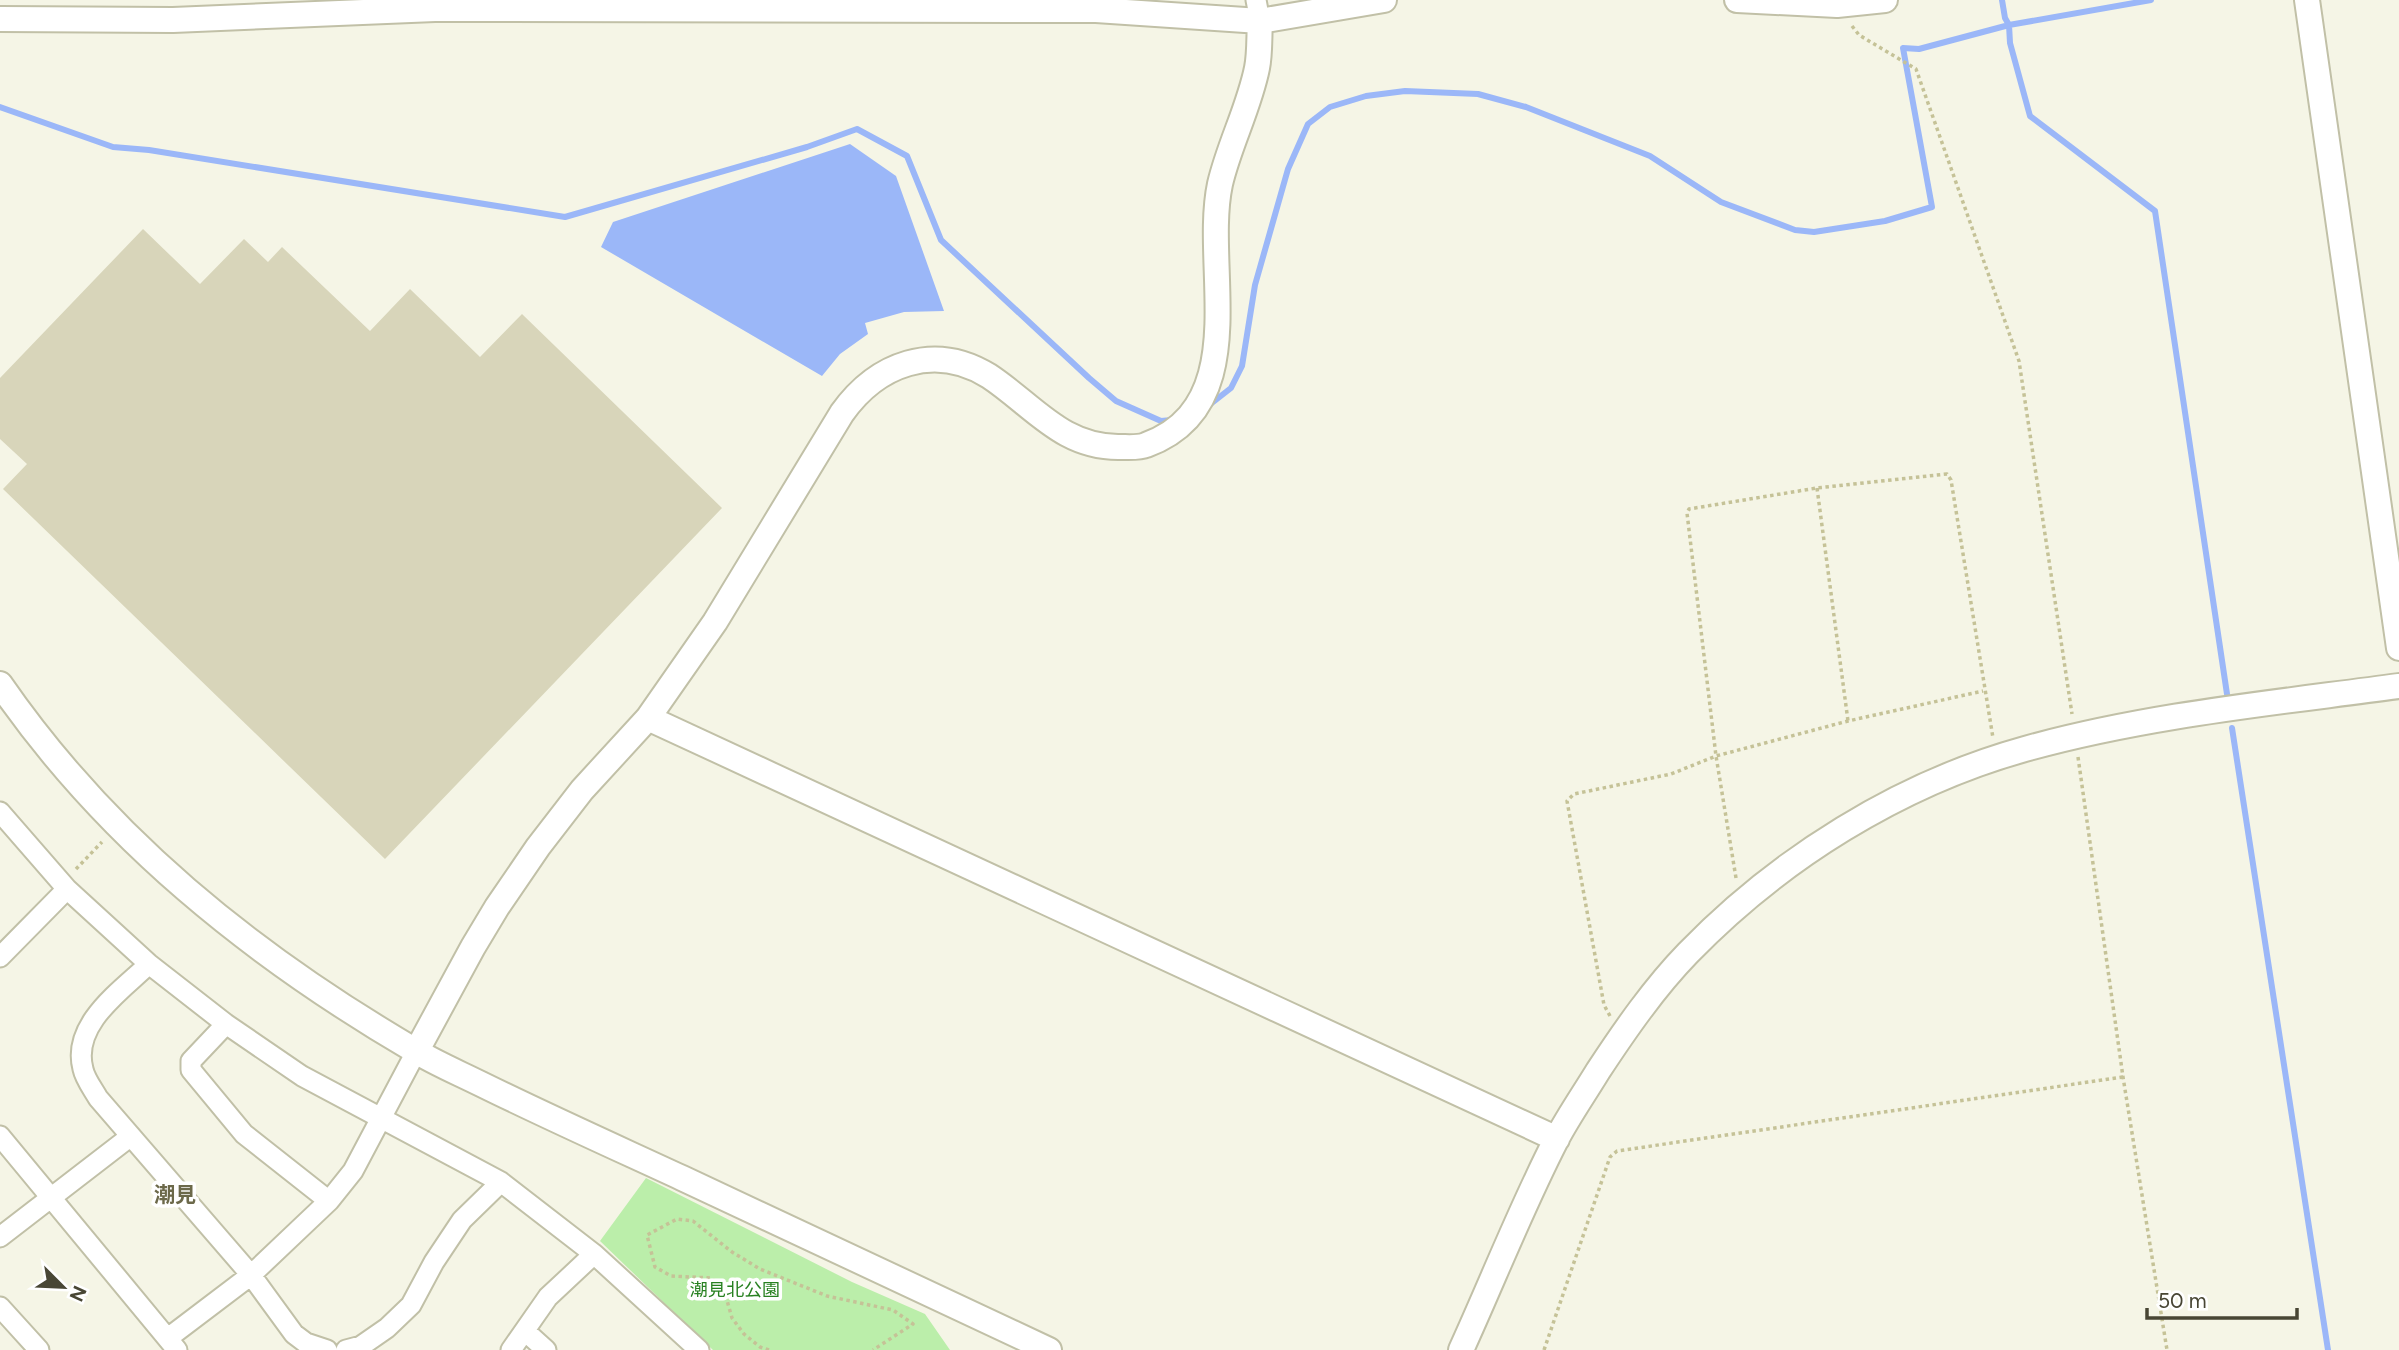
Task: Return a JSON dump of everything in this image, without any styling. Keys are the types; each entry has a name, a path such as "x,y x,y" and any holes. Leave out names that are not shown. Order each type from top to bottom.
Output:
{"street":[{"path":"0,19 173,20 435,9 1258,10 1384,0"},
{"path":"1737,0 1837,5 1885,0"},
{"path":"2307,0 2399,648"},
{"path":"0,1136 173,1344 251,1275 329,1201 352,1171 472,947 538,847 582,790 648,718 715,622 854,395 870,381 910,361 935,359 961,364 987,375 1051,426 1095,446 1113,448 1145,445 1183,423 1196,409 1215,363 1218,338 1216,233 1220,185 1258,67 1258,10"},
{"path":"0,684 62,764 157,865 251,944 307,984 416,1052 1049,1350"},
{"path":"1461,1350 1557,1139 1621,1036 1688,953 1741,903 1802,856 1856,822 1924,788 1997,758 2075,736 2169,718 2399,686"},
{"path":"648,718 1557,1139"},
{"path":"0,812 67,888 149,964 226,1024 302,1076 501,1182 594,1254 698,1350"},
{"path":"0,957 67,888"},
{"path":"149,964 96,1016 86,1034 82,1050 83,1069 98,1098 251,1275 294,1335 306,1343 327,1350"},
{"path":"226,1024 191,1061 191,1070 244,1134 329,1201"},
{"path":"0,1237 131,1136"},
{"path":"346,1350 361,1346 387,1328 411,1305 434,1262 462,1220 501,1182"},
{"path":"511,1350 548,1297 594,1254"},
{"path":"0,1307 38,1350"},
{"path":"525,1331 547,1350"}],"path":[{"path":"1837,5 1859,35 1916,69 2019,361 2123,1077 2166,1350"},
{"path":"1741,903 1716,757 1687,513 1689,509 1816,488 1947,474 1951,480 1983,691 1997,758"},
{"path":"1816,488 1848,721"},
{"path":"1621,1036 1604,1005 1567,801 1574,794 1671,774 1716,757 1848,721 1983,691"},
{"path":"67,888 73,872 118,825"},
{"path":"1544,1350 1610,1157 1617,1151 2123,1077"},
{"path":"769,1350 760,1347 744,1334 732,1318 723,1290 710,1278 671,1276 655,1268 647,1236 677,1219 693,1221 732,1252 760,1269 827,1296 892,1311 912,1324 873,1350"}],"green space":[{"name":"潮見北公園","path":"646,1178 852,1282 925,1314 950,1350 713,1350 600,1241"}],"water":[{"path":"850,144 896,176 944,311 904,312 865,323 868,334 840,354 822,376 601,247 613,222"}],"building":[{"path":"143,229 200,284 244,239 268,262 282,247 370,331 410,289 480,357 522,314 722,508 385,859 3,489 27,464 0,439 0,378"}],"waterway":[{"path":"2002,0 2009,25 2010,43 2030,116 2155,211 2227,694"},
{"path":"1208,406 1231,388 1242,366 1255,285 1288,169 1308,124 1330,107 1366,96 1405,91 1478,94 1526,107 1650,156 1721,202 1795,230 1814,232 1885,221 1932,207 1903,48 1919,49 2009,25 2151,0"},
{"path":"0,107 113,147 149,150 565,217 807,147 857,129 907,156 941,240 1089,378 1116,401 1161,421 1172,420"},
{"path":"2232,728 2328,1350"}],"district":[{"name":"潮見","path":"175,1194"}]}
